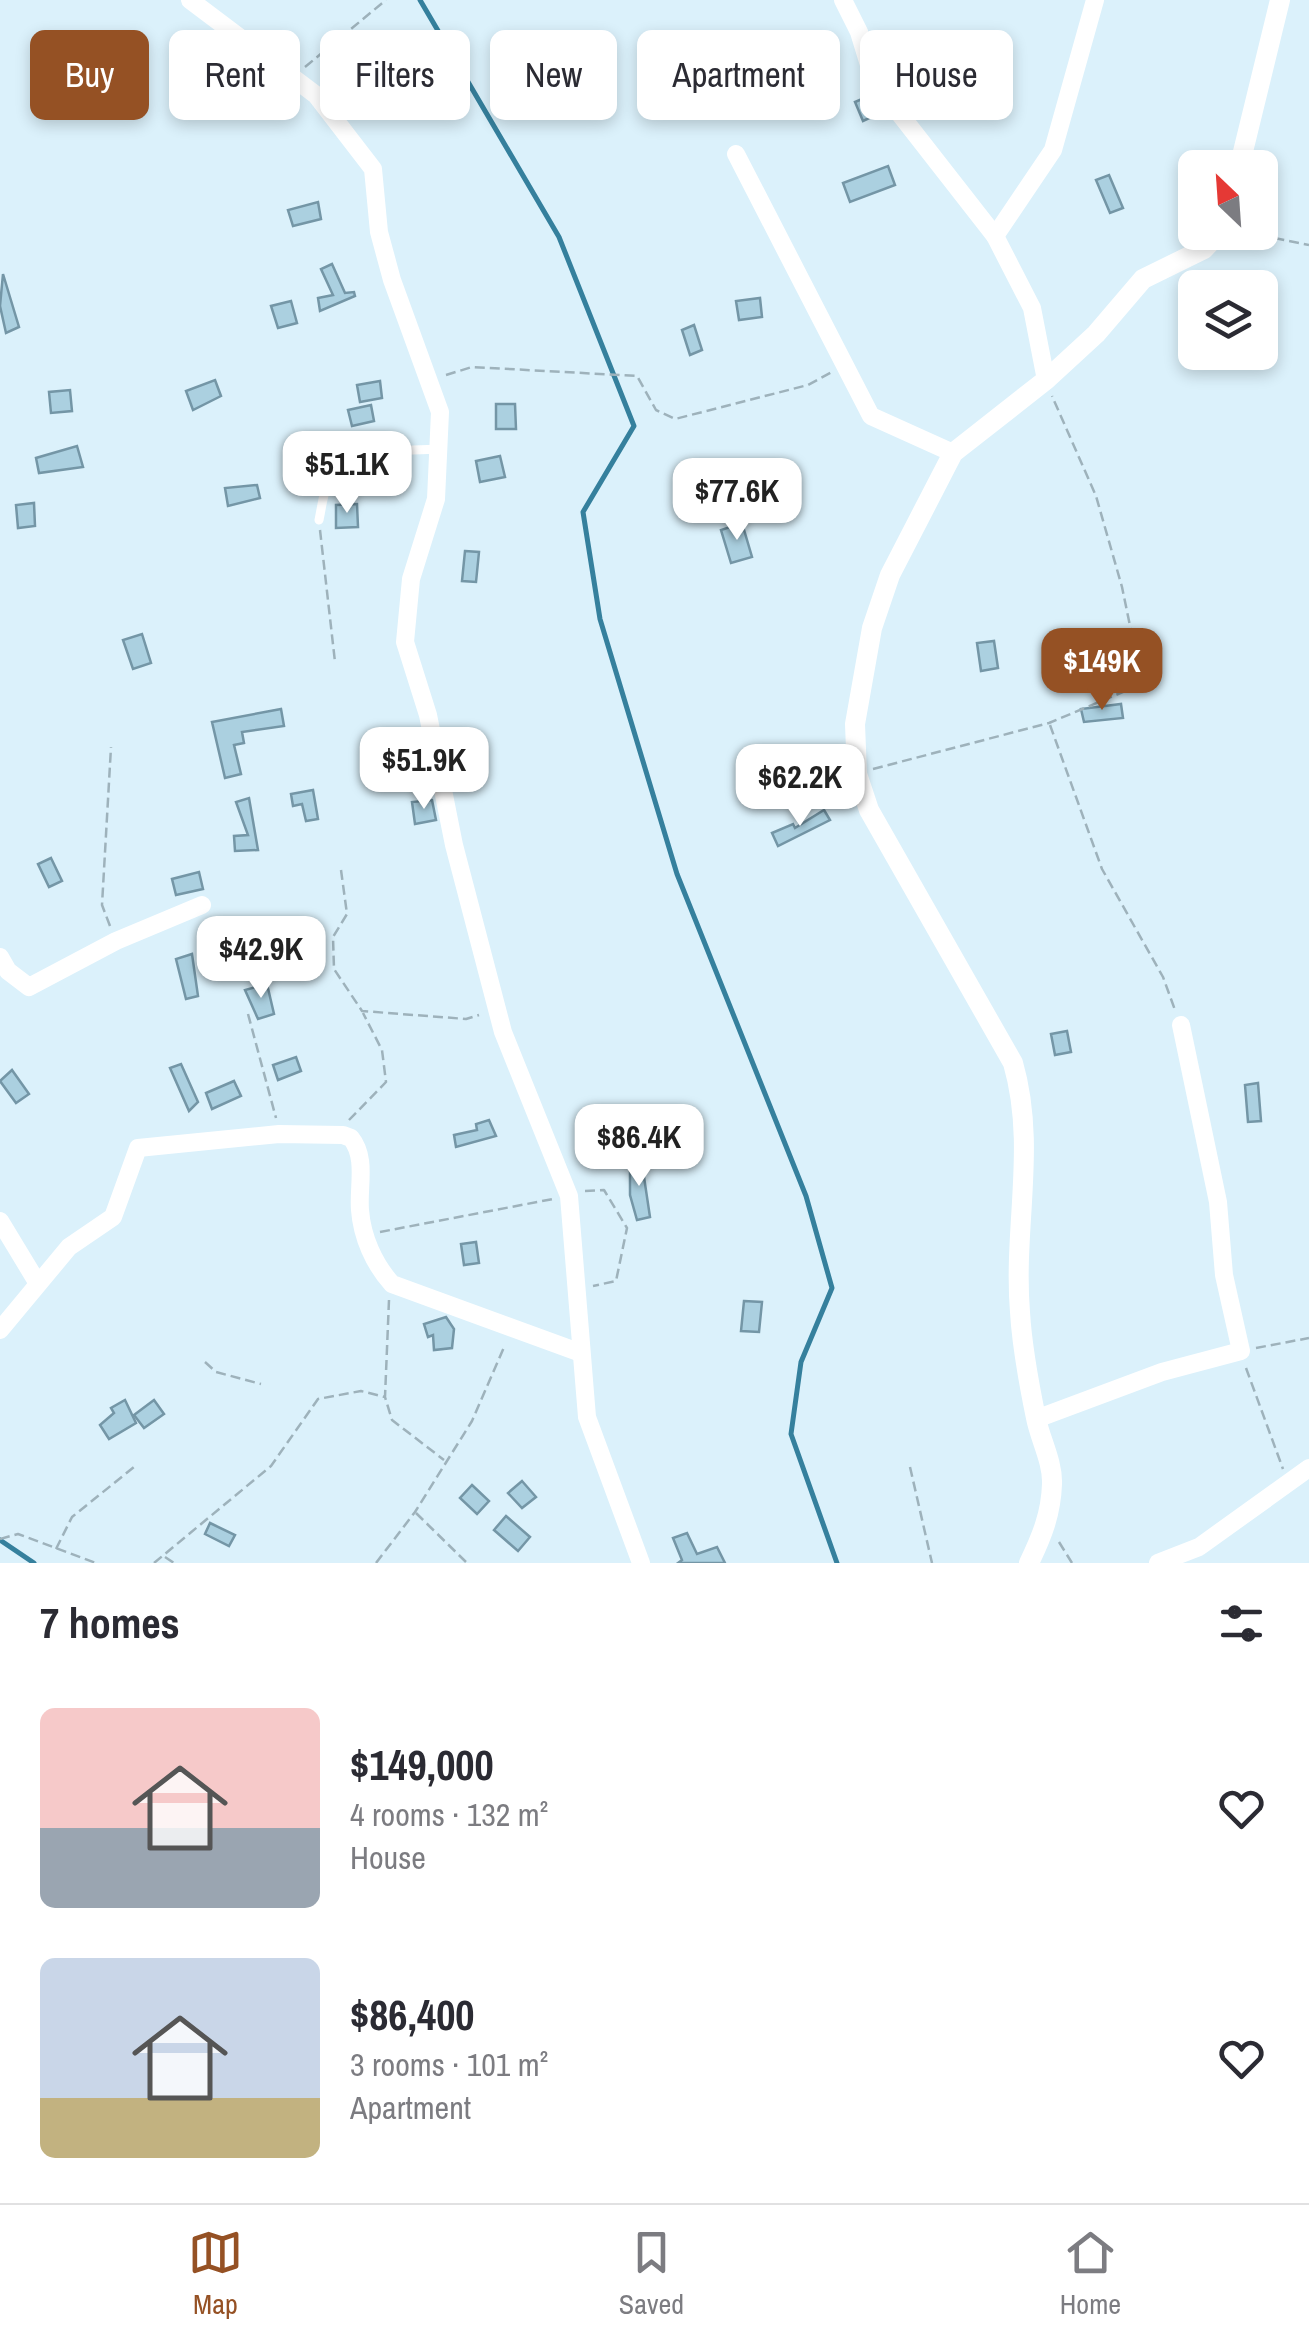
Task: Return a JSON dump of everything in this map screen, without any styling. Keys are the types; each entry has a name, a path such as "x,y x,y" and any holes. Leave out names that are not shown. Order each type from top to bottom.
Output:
{"street":[{"path":"190,0 229,30"},
{"path":"843,0 859,32 874,81 994,236 1032,308 1046,380"},
{"path":"994,236 1053,150 1095,0"},
{"path":"1243,150 1280,0"},
{"path":"300,84 316,95 373,168 373,198 388,264 432,380 440,412 436,499 411,579 405,642 428,715 454,845 511,1058 555,1154 568,1196 581,1354 594,1442 641,1563"},
{"path":"736,154 871,416 952,453"},
{"path":"1029,1563 1048,1524 1053,1479 1036,1419 1020,1314 1018,1262 1026,1134 1023,1098 1013,1063 868,810 857,774 855,724 872,628 890,575 952,453 1046,380 1096,334 1143,278 1202,250"},
{"path":"0,957 8,971 29,987 116,941 202,905"},
{"path":"1036,1419 1162,1372 1241,1351 1224,1275 1218,1202 1181,1025"},
{"path":"0,1330 70,1247 113,1217 138,1148 279,1134 343,1135 351,1138 360,1152 364,1229 377,1267 392,1284 516,1326 581,1354"},
{"path":"0,1221 37,1282"},
{"path":"1158,1563 1199,1548 1309,1468"}],"lane":[{"path":"318,520 330,476 339,466 366,456 440,449"}],"path":[{"path":"300,71 386,0"},
{"path":"1278,239 1309,246"},
{"path":"432,380 472,367 637,376 656,410 674,420 808,385 846,364"},
{"path":"857,774 1049,723 1142,684 1122,587 1096,496 1046,380"},
{"path":"318,520 335,662"},
{"path":"1049,723 1102,869 1163,977 1181,1025"},
{"path":"111,747 102,906 116,941"},
{"path":"341,870 347,914 333,937 334,969 382,1050 386,1082 354,1110 343,1135"},
{"path":"362,1011 466,1019 500,1008"},
{"path":"248,1014 268,1074 279,1134"},
{"path":"364,1229 381,1232 604,1190 628,1228 616,1281 575,1290"},
{"path":"392,1284 385,1397 392,1420 446,1462"},
{"path":"376,1563 415,1512 446,1462 516,1326"},
{"path":"1289,1485 1241,1351 1309,1338"},
{"path":"206,1362 216,1372 262,1384"},
{"path":"154,1563 271,1466 318,1399 361,1391 385,1397"},
{"path":"56,1548 72,1517 134,1466"},
{"path":"910,1467 932,1563"},
{"path":"415,1512 466,1563"},
{"path":"1048,1524 1072,1563"},
{"path":"0,1540 18,1534 96,1563"},
{"path":"164,1556 174,1563"}],"building":[{"path":"888,166 895,185 850,202 843,183"},
{"path":"1109,175 1123,208 1110,213 1096,180"},
{"path":"318,202 321,219 293,226 288,210"},
{"path":"332,264 345,293 354,292 355,296 320,311 318,298 333,295 321,269"},
{"path":"3,274 19,327 6,333 0,306"},
{"path":"760,298 762,317 739,320 736,301"},
{"path":"291,301 297,323 278,328 271,306"},
{"path":"694,325 702,350 690,355 682,330"},
{"path":"215,380 221,396 193,410 186,391"},
{"path":"380,381 382,398 360,402 357,385"},
{"path":"70,390 72,411 51,413 49,392"},
{"path":"496,404 515,404 516,429 496,429"},
{"path":"371,405 374,421 352,426 348,410"},
{"path":"77,446 83,467 39,473 36,458"},
{"path":"500,456 505,477 480,482 476,461"},
{"path":"257,485 260,498 228,506 225,488"},
{"path":"34,503 35,526 18,528 16,505"},
{"path":"357,504 358,527 336,528 336,505"},
{"path":"742,523 752,557 731,563 721,530"},
{"path":"465,551 479,552 476,582 462,581"},
{"path":"142,634 151,663 133,669 123,640"},
{"path":"994,641 998,668 981,671 977,643"},
{"path":"1121,704 1123,718 1084,722 1081,709"},
{"path":"281,709 284,726 242,732 244,743 234,745 241,774 225,778 212,722"},
{"path":"313,790 318,819 306,821 302,804 293,806 291,794"},
{"path":"249,798 258,850 235,851 234,836 248,835 236,802"},
{"path":"432,800 436,820 415,824 412,802"},
{"path":"824,810 830,820 778,846 772,833 793,824 795,828"},
{"path":"51,858 62,881 49,887 38,864"},
{"path":"199,872 203,889 176,895 172,879"},
{"path":"192,954 198,996 186,999 176,959"},
{"path":"267,984 274,1014 258,1019 245,990"},
{"path":"1067,1031 1071,1052 1055,1055 1051,1034"},
{"path":"296,1057 301,1071 278,1080 273,1065"},
{"path":"181,1064 198,1102 189,1111 170,1068"},
{"path":"12,1070 29,1094 16,1103 0,1081"},
{"path":"234,1081 241,1096 212,1109 206,1093"},
{"path":"1258,1083 1261,1121 1248,1122 1245,1085"},
{"path":"489,1120 496,1136 456,1147 454,1135 477,1130 476,1124"},
{"path":"641,1157 650,1217 637,1220 630,1195 630,1158"},
{"path":"476,1242 479,1263 464,1265 461,1244"},
{"path":"744,1301 762,1302 759,1332 741,1331"},
{"path":"446,1317 454,1329 452,1348 434,1350 433,1335 428,1337 424,1324"},
{"path":"125,1400 136,1423 109,1439 100,1425 114,1413 111,1408"},
{"path":"154,1400 164,1414 144,1428 134,1415"},
{"path":"522,1481 536,1497 522,1508 508,1493"},
{"path":"472,1485 489,1501 477,1514 460,1498"},
{"path":"506,1516 530,1537 518,1551 494,1530"},
{"path":"210,1523 235,1535 229,1546 205,1534"},
{"path":"687,1533 697,1554 717,1547 725,1563 678,1563 682,1560 673,1538"}],"waterway":[{"path":"420,0 559,237 634,426 583,512 600,619 677,874 806,1196 832,1288 801,1362 791,1434 837,1563"},
{"path":"0,1540 34,1563"}]}
